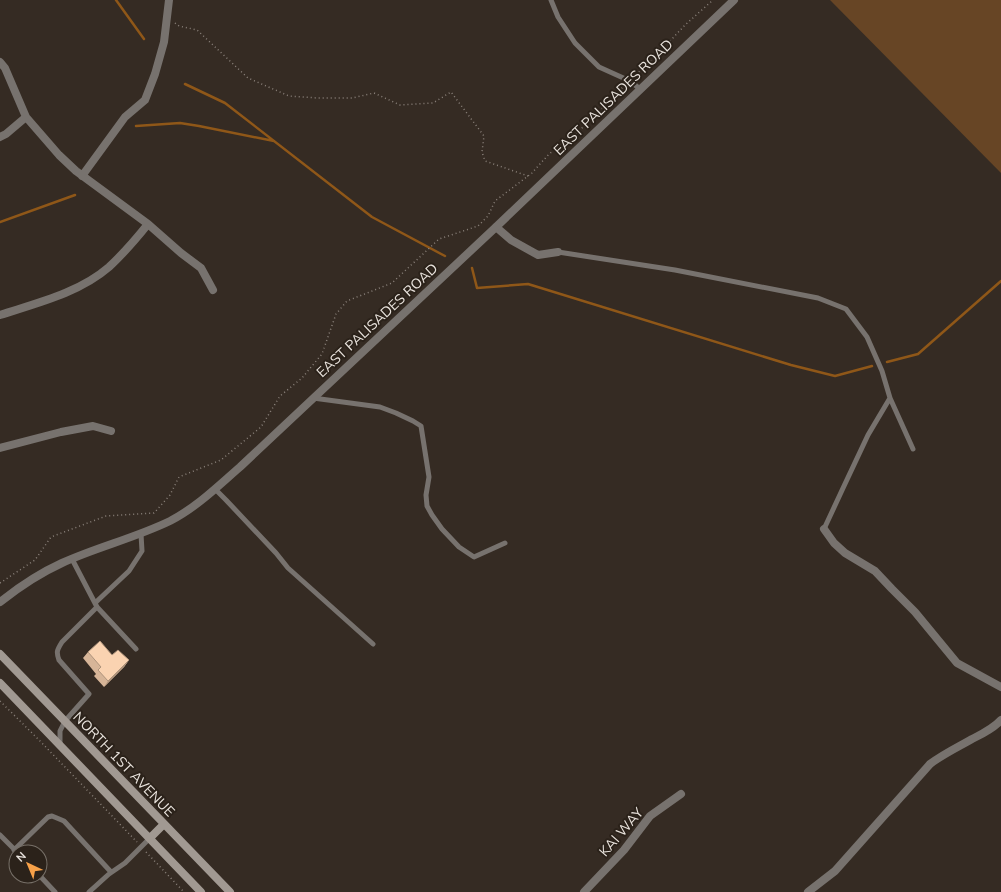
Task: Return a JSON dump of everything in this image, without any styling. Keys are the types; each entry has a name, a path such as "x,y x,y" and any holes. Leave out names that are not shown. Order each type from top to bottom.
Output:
{"main road":[{"name":"NORTH 1ST AVENUE","path":"0,654 230,892"},
{"path":"0,683 202,892"},
{"path":"150,838 164,824"}],"street":[{"path":"82,176 125,117 145,100 155,74 164,42 169,0"},
{"name":"EAST PALISADES ROAD","path":"0,602 13,592 62,563 142,534 184,513 215,489 496,227 734,0"},
{"path":"0,62 5,68 26,117 59,155 82,176 148,224 181,253 201,268 213,290"},
{"path":"0,137 6,134 26,117"},
{"path":"0,315 58,296 85,284 108,267 148,224"},
{"path":"496,227 512,240 538,255 558,252"},
{"path":"0,448 61,432 93,426 111,431"},
{"path":"824,529 834,543 845,552 875,571 915,612 957,663 1001,687"},
{"path":"808,892 835,871 930,764 939,757 984,733 998,724 1001,720"},
{"name":"KAI WAY","path":"584,892 624,850 650,816 681,794"}],"lane":[{"path":"551,0 558,17 575,43 599,67 630,81 640,89"},
{"path":"558,252 653,267 818,298 846,309 867,337 882,371 890,398 913,449"},
{"path":"313,398 380,407 407,418 421,426 429,477 426,495 427,506 442,529 459,548 474,557 505,543"},
{"path":"824,529 868,435 890,398"},
{"path":"215,489 276,553 288,568 373,644"},
{"path":"60,745 60,731 65,721 89,694 59,660 57,649 129,571 142,551 142,534"},
{"path":"72,559 96,605 136,649"},
{"path":"23,844 48,817 52,816 64,821 111,872"},
{"path":"0,835 9,844"},
{"path":"89,892 111,872 125,863 150,838"},
{"path":"48,884 55,892"}],"path":[{"path":"0,583 35,560 51,537 106,516 154,513 170,495 179,477 222,460 261,427 280,396 302,378 322,354 336,314 347,301 392,283 438,239 478,226 488,216 495,201 532,173 548,154 578,132 619,90 656,56 685,25 713,0"},
{"path":"168,10 174,22 180,26 197,30 248,78 289,96 352,98 374,93 400,105 433,103 451,92 484,136 482,152 485,161 528,176"},
{"path":"0,701 184,892"}],"shaded area":[{"path":"830,0 1001,0 1001,173"}],"building":[{"path":"100,641 112,655 118,650 129,660 108,681 98,670 101,667 88,652"}],"waterway":[{"path":"116,0 144,39"},
{"path":"185,84 225,103 372,217 445,256"},
{"path":"136,126 180,123 274,141"},
{"path":"0,222 75,195"},
{"path":"472,268 477,288 528,284 791,365 835,376 872,366"},
{"path":"887,362 918,354 1001,281"}]}
